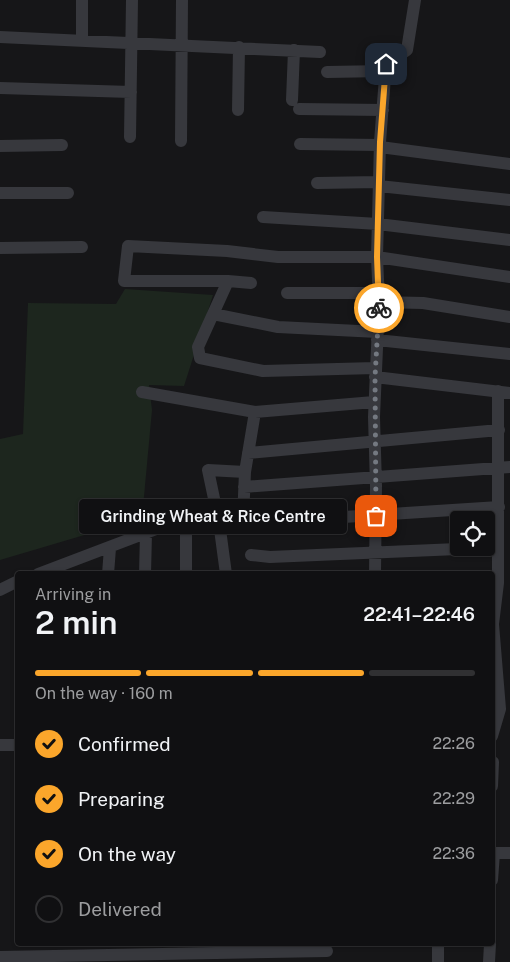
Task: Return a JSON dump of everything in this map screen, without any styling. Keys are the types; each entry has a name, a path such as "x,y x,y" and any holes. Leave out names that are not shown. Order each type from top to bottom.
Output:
{"street":[{"path":"82,0 82,39"},
{"path":"130,138 132,0"},
{"path":"181,141 182,0"},
{"path":"375,571 376,477 374,402 379,297 377,257 380,146 386,64 406,50 415,0"},
{"path":"0,37 82,39 320,52"},
{"path":"238,110 239,47"},
{"path":"294,50 295,104 383,110"},
{"path":"327,72 386,71"},
{"path":"0,88 131,92"},
{"path":"300,144 380,146 510,164"},
{"path":"0,146 62,145"},
{"path":"317,183 379,184 510,200"},
{"path":"0,194 68,193"},
{"path":"263,217 378,224 510,240"},
{"path":"251,283 228,281 124,281 128,246 227,251 278,257 377,257 510,277"},
{"path":"0,248 82,247"},
{"path":"228,281 198,347 200,358 263,371 375,373 504,392 502,432 504,466 499,507 504,525 495,542"},
{"path":"287,293 379,297 510,317"},
{"path":"213,314 278,327 377,336 510,354"},
{"path":"142,392 255,412 374,402"},
{"path":"243,519 245,472 255,412"},
{"path":"248,453 502,432"},
{"path":"244,487 504,466"},
{"path":"226,571 219,522 208,470 245,472"},
{"path":"46,571 159,528 243,519 266,522 499,507"},
{"path":"186,526 186,571"},
{"path":"145,571 146,533"},
{"path":"108,571 110,548"},
{"path":"251,555 270,558 450,549"},
{"path":"493,556 494,571"},
{"path":"74,571 75,560"},
{"path":"0,590 15,582"},
{"path":"495,682 496,701 500,710 495,726"},
{"path":"0,745 15,745"},
{"path":"495,853 510,853"},
{"path":"27,946 27,959"},
{"path":"438,946 438,962"},
{"path":"489,962 490,946"},
{"path":"0,957 27,959 64,954 327,952"}],"shaded area":[{"path":"125,289 213,295 184,386 149,385 152,410 142,518 0,560 0,439 23,434 28,303 116,304"}],"way so far":[{"path":"376,516 374,417 379,308"}],"place":[{"name":"Grinding Wheat & Rice Centre","path":"376,516"}],"route":[{"path":"379,308 377,257 380,142 386,64"}]}
